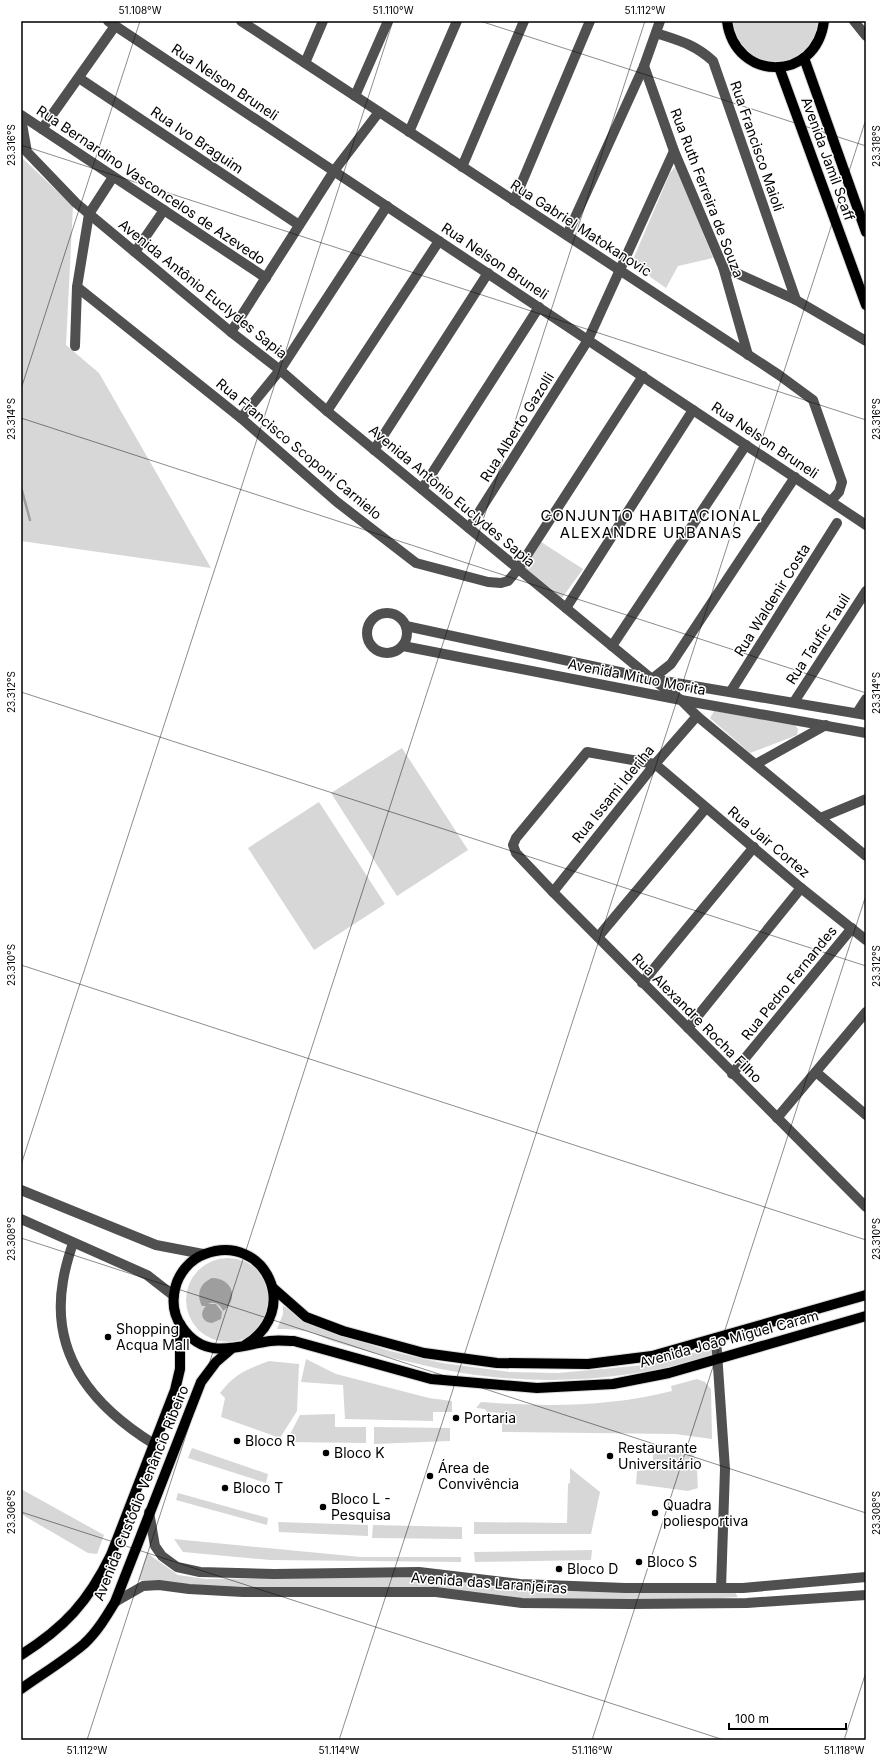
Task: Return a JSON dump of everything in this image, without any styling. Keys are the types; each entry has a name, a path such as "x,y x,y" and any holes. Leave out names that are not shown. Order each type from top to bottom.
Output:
{"main road":[{"path":"728,21 729,32 734,44 742,54 753,62 766,66 779,67 792,64 804,58 815,47 822,33 824,21"},
{"name":"Avenida Jamil Scaff","path":"804,58 866,232"},
{"name":"Avenida Jamil Scaff","path":"779,67 866,305"},
{"path":"217,1250 232,1251 246,1255 258,1263 267,1275 273,1288 273,1312 269,1322 259,1336 245,1345 230,1350 213,1349 197,1342 190,1337 180,1324 176,1315 174,1296 180,1275 189,1263 203,1254 217,1250"},
{"name":"Avenida João Miguel Caram","path":"273,1288 306,1317 343,1331 424,1353 497,1363 588,1364 652,1356 866,1295"},
{"name":"Avenida João Miguel Caram","path":"245,1345 273,1340 294,1341 431,1379 537,1388 613,1384 669,1373 866,1316"},
{"name":"Avenida Custódio Venâncio Ribeiro","path":"21,1655 48,1638 78,1610 99,1580 111,1555 174,1390 180,1369 180,1324"},
{"name":"Avenida Custódio Venâncio Ribeiro","path":"21,1689 59,1663 84,1643 104,1621 115,1602 201,1382 216,1362 230,1350"}],"street":[{"name":"Rua Gabriel Matokanovic","path":"241,21 255,25 305,63 620,270 813,400 842,482 839,492 831,501"},
{"path":"305,63 323,21"},
{"path":"355,96 388,21"},
{"path":"409,132 457,21"},
{"path":"462,166 524,21"},
{"path":"514,201 590,21"},
{"path":"567,235 644,66 660,21"},
{"path":"854,21 866,36"},
{"path":"42,130 79,78 112,24"},
{"name":"Rua Nelson Bruneli","path":"112,24 866,525"},
{"name":"Rua Francisco Maioli","path":"656,33 689,44 701,50 713,62 796,300"},
{"name":"Rua Ruth Ferreira de Souza","path":"644,66 674,151 723,267 748,355"},
{"name":"Rua Ivo Braguim","path":"79,78 299,225"},
{"path":"232,332 334,171 379,112"},
{"name":"Rua Bernardino Vasconcelos de Azevedo","path":"21,117 266,278"},
{"name":"Avenida Antônio Euclydes Sapia","path":"21,117 27,152 76,203 280,370 327,411 518,569 652,679 681,700 697,716 866,856"},
{"name":"Rua Alberto Gazolli","path":"469,528 588,340 674,151"},
{"path":"75,346 77,287 89,214 113,177"},
{"path":"241,418 280,370 387,206"},
{"path":"135,252 164,210"},
{"path":"327,411 439,241"},
{"path":"723,267 796,300 866,340"},
{"path":"374,450 488,273"},
{"name":"Rua Francisco Scoponi Carnielo","path":"77,287 241,418 337,502 416,564 488,582 501,583 508,581 518,569"},
{"path":"422,489 539,307"},
{"path":"518,569 643,376"},
{"path":"566,608 693,410"},
{"path":"612,646 746,445"},
{"path":"652,679 671,664 795,477"},
{"name":"Rua Waldenir Costa","path":"731,691 836,523"},
{"name":"Rua Taufic Tauil","path":"794,702 866,591"},
{"path":"389,612 401,618 406,626 407,637 403,646 395,652 385,653 374,650 368,642 367,628 370,621 378,614 389,612"},
{"name":"Avenida Mituo Morita","path":"406,626 652,679 731,691 861,714"},
{"name":"Avenida Mituo Morita","path":"403,646 681,700 866,733"},
{"path":"861,714 866,699"},
{"name":"Rua Issami Ideriha","path":"553,892 655,764 697,716"},
{"path":"756,764 826,725"},
{"name":"Rua Alexandre Rocha Filho","path":"655,764 587,752 516,838 513,845 516,853 642,983 866,1207"},
{"name":"Rua Jair Cortez","path":"655,764 801,888 866,940"},
{"path":"820,818 866,799"},
{"path":"598,937 706,808"},
{"path":"642,983 754,847"},
{"path":"688,1028 801,888"},
{"name":"Rua Pedro Fernandes","path":"732,1074 852,928"},
{"path":"777,1118 816,1072 862,1024 866,1012"},
{"path":"816,1072 866,1116"},
{"path":"21,1190 156,1245 203,1254"},
{"path":"21,1219 147,1275 174,1296"},
{"path":"73,1242 63,1281 61,1304 61,1324 68,1350 79,1376 90,1391 110,1412 154,1444"},
{"path":"716,1338 719,1359 725,1468 721,1588"},
{"name":"Avenida das Laranjeiras","path":"149,1512 155,1546 162,1556 178,1568 200,1572 274,1574 419,1572 520,1584 625,1588 743,1588 866,1577"},
{"name":"Avenida das Laranjeiras","path":"115,1602 143,1586 159,1585 189,1589 243,1592 436,1592 522,1603 747,1604 866,1595"}],"shaded area":[{"path":"733,21 820,21 813,40 802,53 788,60 773,62 759,59 746,51 737,38"},
{"path":"21,157 73,206 66,345 99,373 211,568 21,541"},
{"path":"676,166 713,258 678,266 666,288 632,264 632,262 670,173"},
{"path":"541,542 583,569 562,598 523,569"},
{"path":"714,711 795,725 798,729 797,735 750,753 710,718"},
{"path":"402,748 468,850 397,896 331,793"},
{"path":"319,802 385,904 314,950 248,848"},
{"path":"228,1258 236,1259 251,1265 263,1277 269,1292 269,1308 263,1323 251,1335 236,1341 228,1342 220,1341 205,1335 193,1323 187,1308 186,1300 187,1292 193,1277 205,1265 220,1259"},
{"path":"212,1278 225,1281 229,1285 232,1295 231,1301 223,1311 217,1304 213,1303 208,1304 216,1304 222,1312 221,1319 212,1323 206,1321 203,1317 202,1314 206,1306 202,1306 199,1293 202,1286"},
{"path":"283,1306 315,1326 390,1351 442,1363 510,1372 558,1373 645,1365 712,1348 714,1353 712,1356 675,1366 601,1378 563,1380 489,1377 451,1371 393,1358 294,1329 277,1329 283,1314"},
{"path":"306,1359 336,1374 429,1398 452,1401 452,1412 433,1412 433,1421 345,1419 343,1385 301,1382"},
{"path":"269,1361 299,1364 297,1411 280,1438 221,1417 225,1398 220,1393 226,1386 236,1376"},
{"path":"697,1379 705,1382 711,1389 712,1439 675,1434 502,1432 502,1413 487,1412 485,1409 476,1408 481,1402 552,1405 601,1403 625,1400 672,1391 671,1386"},
{"path":"335,1414 335,1427 366,1427 366,1443 286,1442 300,1415"},
{"path":"374,1427 450,1428 450,1441 374,1444"},
{"path":"657,1444 680,1446 692,1452 697,1466 698,1488 688,1491 636,1484 637,1471 653,1469 653,1446"},
{"path":"192,1448 268,1474 266,1483 188,1458"},
{"path":"570,1468 600,1492 591,1534 474,1534 474,1522 567,1523"},
{"path":"21,1489 104,1535 97,1554 88,1553 21,1514"},
{"path":"178,1493 268,1518 267,1525 176,1500"},
{"path":"278,1522 368,1525 368,1536 279,1532"},
{"path":"373,1525 462,1527 462,1539 372,1538"},
{"path":"174,1539 361,1557 461,1557 461,1562 270,1560 183,1552"},
{"path":"592,1550 591,1560 475,1562 474,1552"},
{"path":"147,1553 178,1575 206,1579 420,1577 516,1590 734,1591 738,1597 683,1600 522,1601 437,1588 351,1587 274,1589 182,1586 138,1580"}],"waterway":[{"path":"21,487 30,520"}],"place":[{"name":"Shopping Acqua Mall","path":"108,1337"},
{"name":"Portaria","path":"456,1418"},
{"name":"Bloco R","path":"237,1441"},
{"name":"Bloco K","path":"326,1453"},
{"name":"Restaurante Universitário","path":"610,1456"},
{"name":"Área de Convivência","path":"430,1476"},
{"name":"Bloco T","path":"225,1488"},
{"name":"Bloco L - Pesquisa","path":"323,1507"},
{"name":"Quadra poliesportiva","path":"655,1513"},
{"name":"Bloco S","path":"639,1562"},
{"name":"Bloco D","path":"559,1569"}],"district":[{"name":"CONJUNTO HABITACIONAL ALEXANDRE URBANAS","path":"651,524"}]}
